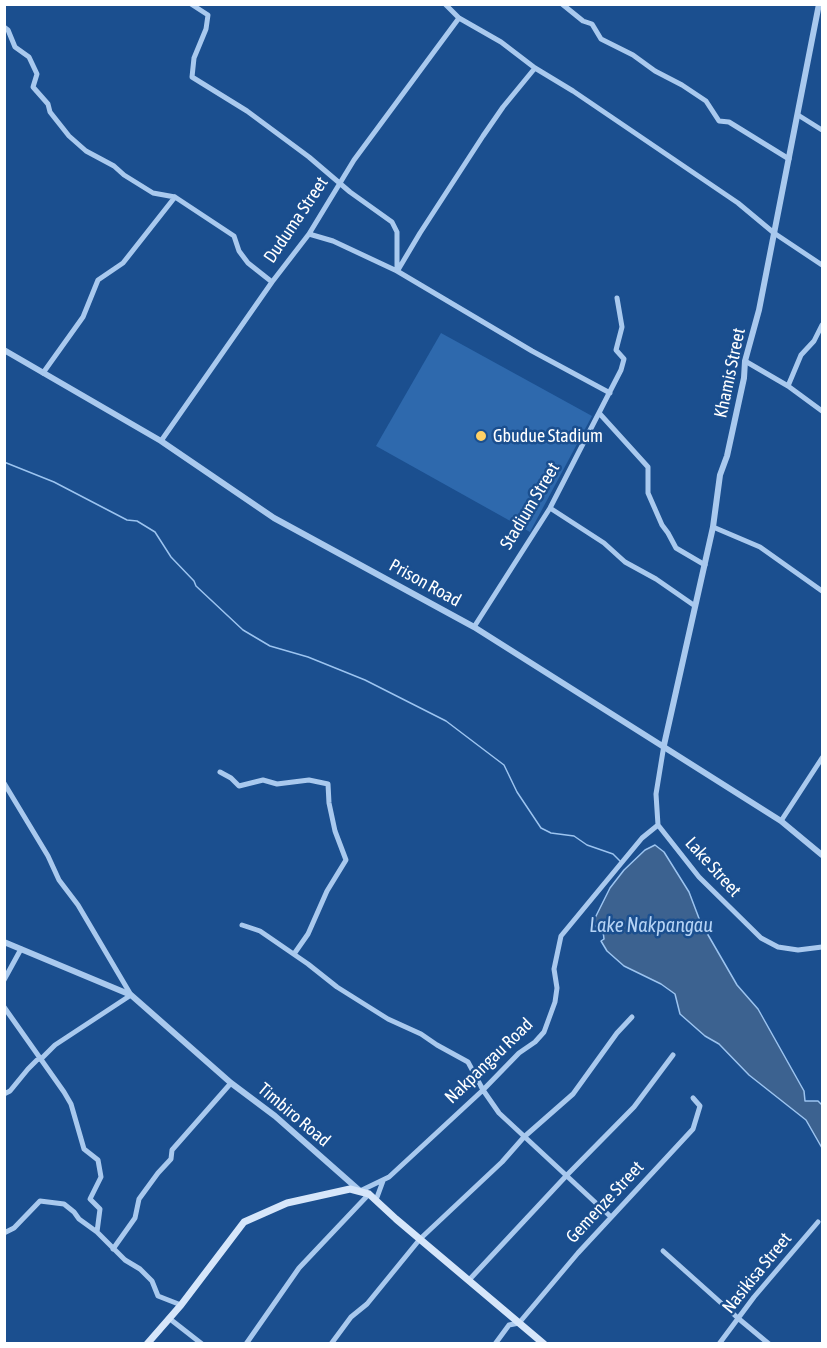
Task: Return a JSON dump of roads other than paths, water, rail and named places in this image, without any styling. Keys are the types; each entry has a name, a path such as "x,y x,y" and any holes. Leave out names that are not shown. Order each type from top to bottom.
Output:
{"main road":[{"path":"147,1344 170,1319 244,1221 264,1211 303,1199 350,1189 360,1191"},
{"name":"Timbiro Road","path":"360,1191 369,1194 544,1344"}],"street":[{"path":"191,4 208,15 206,29 194,58 192,77 247,111 392,222 397,232 397,271"},
{"path":"445,4 459,18 501,42 535,68 573,91 738,203 774,233 822,264"},
{"path":"562,4 583,21 592,24 601,39 633,55 648,67 706,101 719,121 729,122 789,159"},
{"name":"Khamis Street","path":"664,746 713,527 718,485 738,408 745,361 759,310 819,4"},
{"name":"Duduma Street","path":"161,441 272,282 309,234 339,183 459,18"},
{"path":"4,27 8,30 15,47 29,57 37,74 33,87 48,104 50,112 69,136 86,151 114,166 153,193 175,197 234,236 239,251 248,263 272,282"},
{"path":"397,271 483,136 535,68"},
{"path":"798,115 822,130"},
{"path":"43,373 83,316 98,280 123,263 175,197"},
{"path":"309,234 333,241 397,271 532,351 610,393"},
{"name":"Stadium Street","path":"474,627 550,507 624,365 624,359 616,350 622,327 617,298"},
{"path":"788,386 801,355 814,341 822,324"},
{"name":"Prison Road","path":"4,350 161,441 274,518 474,627 781,821 822,855"},
{"path":"745,361 788,386 822,411"},
{"path":"600,414 648,467 648,493 662,525 676,548 705,565"},
{"path":"550,507 604,543 625,562 656,579 695,606"},
{"path":"713,527 760,548 822,591"},
{"path":"658,825 656,794 664,746"},
{"path":"781,821 822,758"},
{"path":"220,772 239,786 263,780 277,784 309,780 328,784 329,803 335,831 346,860 327,891 308,934 294,954"},
{"path":"4,783 48,856 59,880 78,904 131,995 54,1045 42,1058 37,1059 18,1083 4,1094"},
{"name":"Lake Street","path":"658,825 699,877 760,938 778,947 798,950 822,947"},
{"name":"Nakpangau Road","path":"360,1191 383,1181 544,1032 555,1002 557,988 554,969 561,936 642,838 658,825"},
{"path":"242,925 260,931 337,987 388,1019 421,1034 468,1062 499,1113 611,1217"},
{"name":"Timbiro Road","path":"4,942 131,995 231,1083 275,1116 360,1191"},
{"path":"4,980 21,949"},
{"path":"4,1007 42,1058 71,1104 84,1149 98,1160 101,1177 90,1199 100,1209 97,1232"},
{"path":"331,1344 351,1317 367,1304 420,1239 502,1162 524,1137 573,1094 617,1033 632,1017"},
{"path":"469,1280 634,1107 673,1055"},
{"path":"113,1249 135,1218 140,1199 171,1159 172,1150 231,1083"},
{"name":"Gemenze Street","path":"495,1344 509,1325 519,1323 611,1217 693,1129 700,1106 693,1098"},
{"name":"Nakpangau Road","path":"376,1200 383,1181"},
{"path":"246,1344 300,1268 369,1194"},
{"path":"4,1233 14,1228 40,1201 64,1204 97,1232 124,1260 140,1269 152,1281 158,1296 181,1305"},
{"name":"Nasikisa Street","path":"719,1344 818,1222"},
{"path":"663,1251 770,1344"},
{"path":"170,1319 202,1344"}],"water":[{"name":"Lake Nakpangau","path":"655,845 664,852 689,892 700,921 737,985 758,1009 804,1091 805,1101 818,1101 822,1105 822,1148 806,1120 749,1075 719,1044 705,1036 680,1014 675,994 661,984 624,966 607,951 601,941 604,939 603,931 592,924 610,888 624,870 645,850"}],"waterway":[{"path":"4,462 54,482 127,520 137,521 155,532 171,557 196,586 243,630 270,646 308,657 365,680 446,721 504,765 517,792 541,828 551,833 574,836 587,845 613,854 621,862"}],"place":[{"name":"Gbudue Stadium","path":"481,436"}]}
